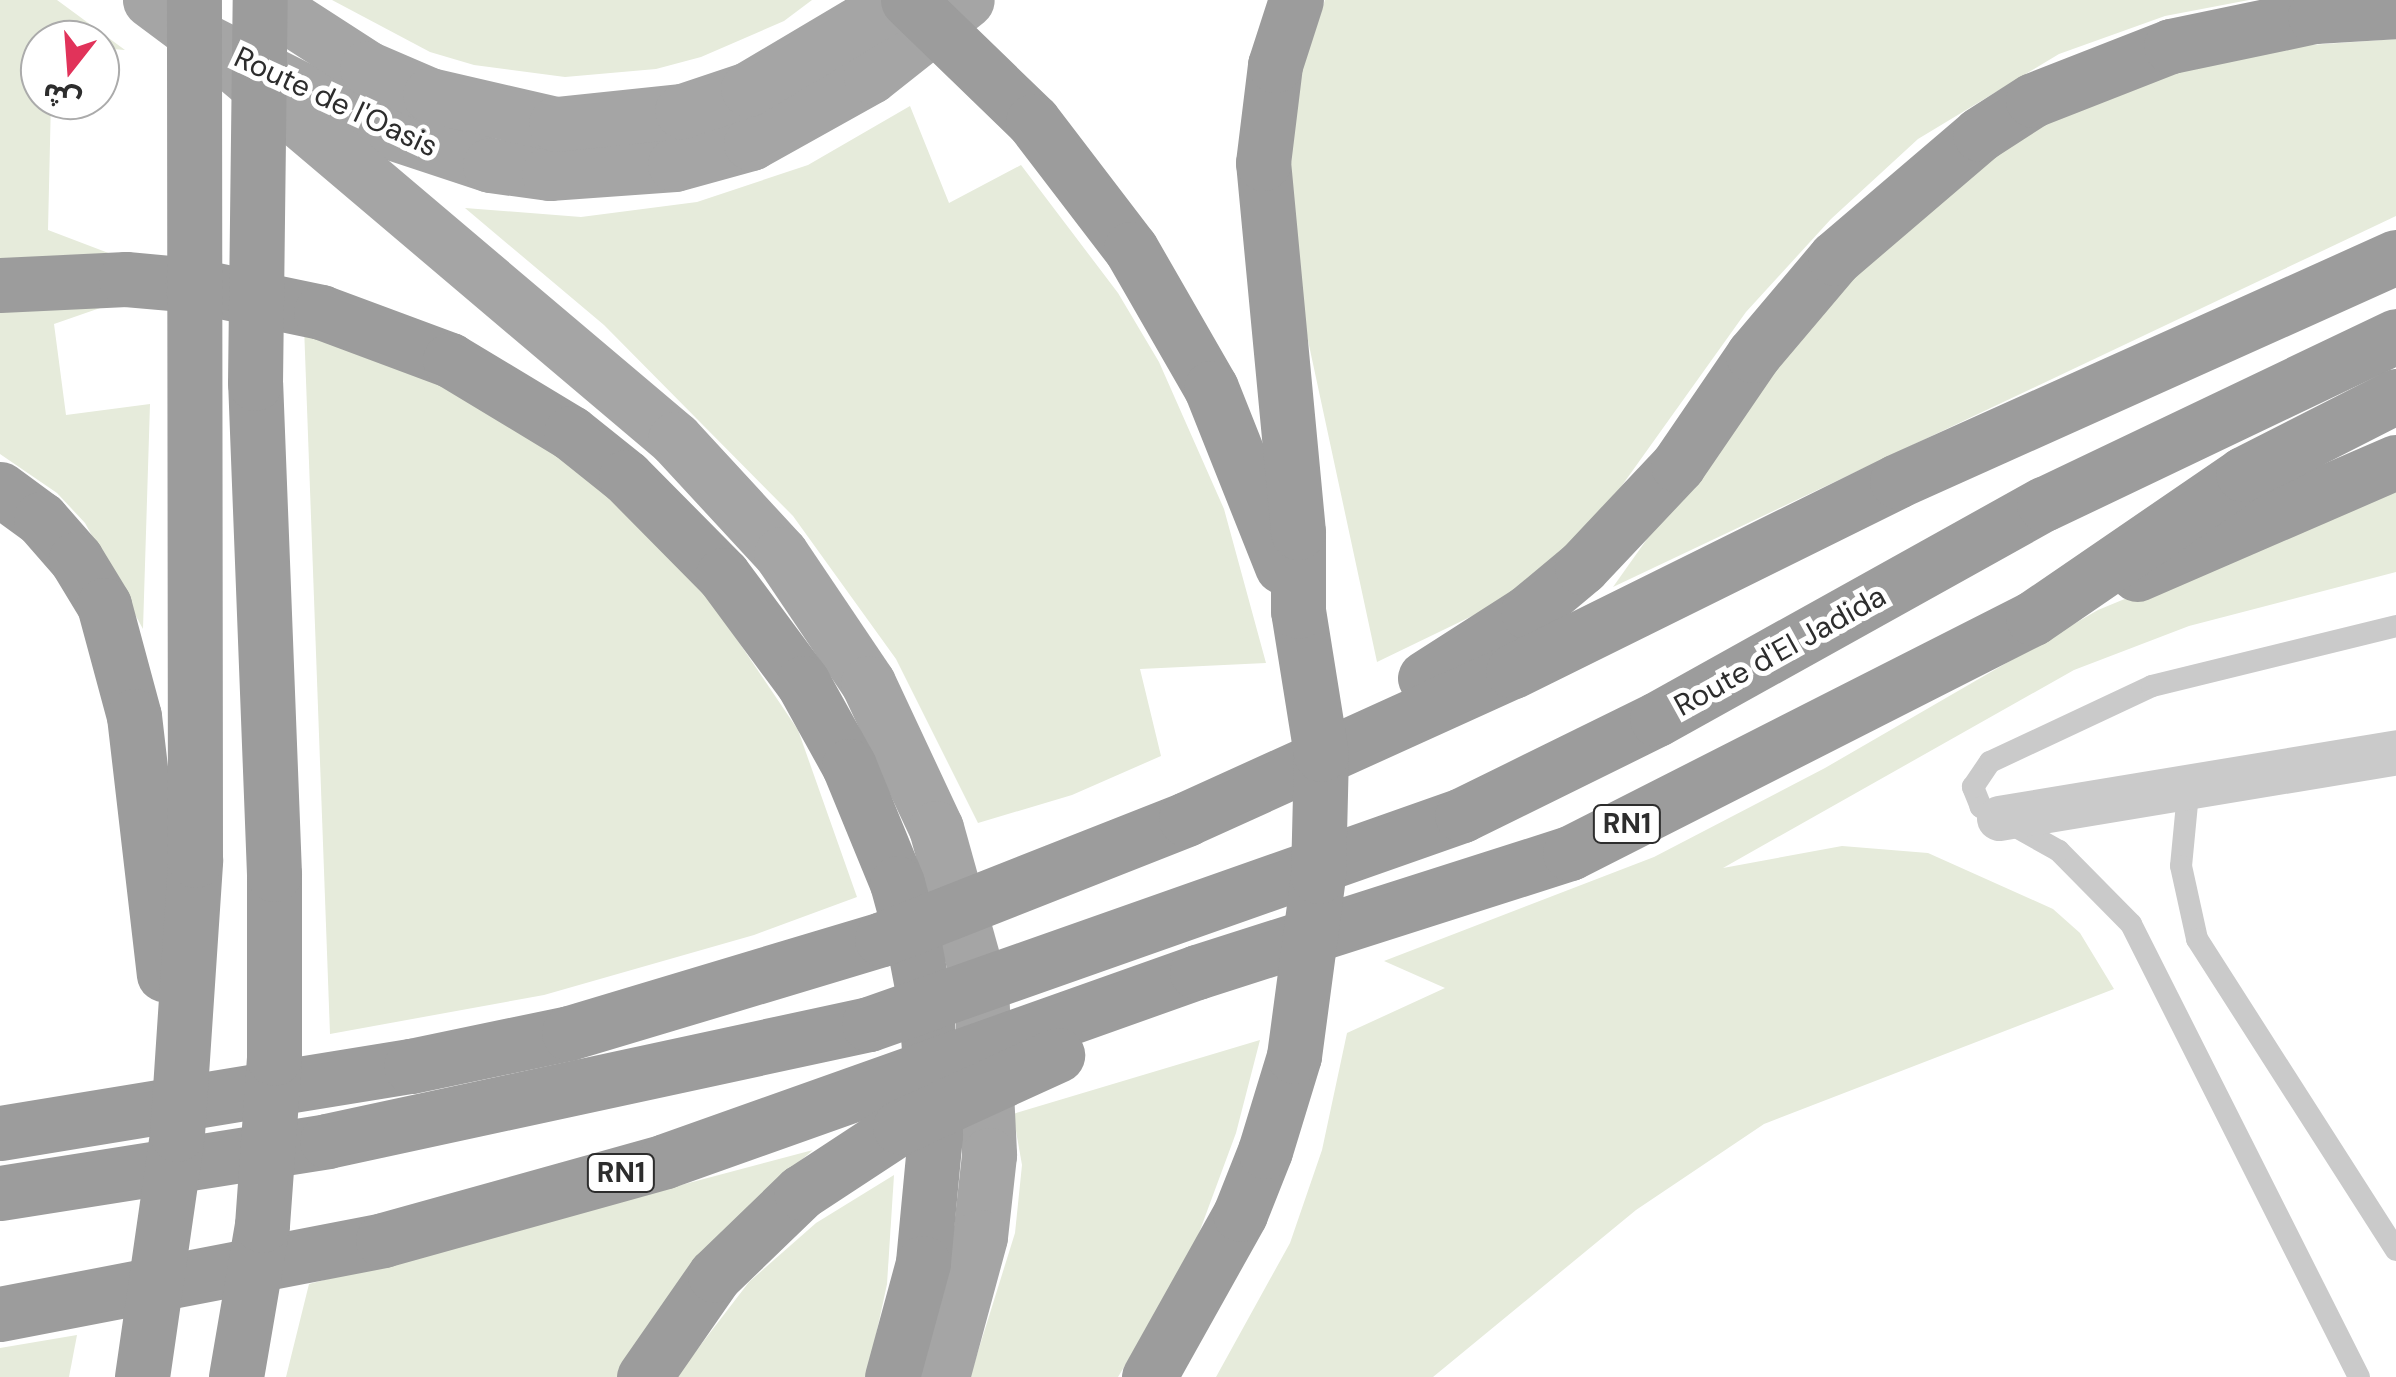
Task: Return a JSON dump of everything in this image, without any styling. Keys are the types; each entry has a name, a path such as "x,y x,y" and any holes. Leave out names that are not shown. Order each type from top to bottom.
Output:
{"highway":[{"path":"236,1377 262,1226 274,1058 274,874 254,383 261,0"},
{"path":"908,0 1033,121 1085,183 1173,316 1243,460 1298,611"},
{"path":"1148,1377 1240,1214 1294,1056 1318,876 1320,754 1298,611 1297,516 1263,163 1275,65 1296,0"},
{"path":"1186,819 1296,748 1470,652 1582,568 1678,465 1753,356 1834,258 1980,134 2033,100 2170,46 2296,19 2396,11"},
{"path":"143,1375 168,1214 182,1055 196,805 190,380 200,20"},
{"path":"0,1134 410,1066 569,1033 882,939 1186,819 1512,671 1896,481 2396,257"},
{"path":"0,284 126,280 257,296 384,333 512,394 626,476 723,575 803,683 849,766 897,883 928,1024 935,1136 935,1324 892,1377"},
{"name":"Route d'El Jadida","path":"0,1193 364,1134 869,1024 1462,814 1554,774 2044,504 2396,336"},
{"name":"RN1","path":"0,1314 383,1240 665,1161 1197,972 1570,853 2032,618 2243,474 2396,396"},
{"path":"2032,618 2396,462"},
{"path":"0,489 40,519 76,559 104,605 134,716 166,991 182,1055"},
{"path":"644,1377 716,1275 814,1183 900,1127 1056,1056 1197,972"}],"main road":[{"name":"Route de l'Oasis","path":"150,0 200,20 432,150 549,173 612,172 751,143 808,117 968,0"},
{"name":"Route de l'Oasis","path":"261,0 368,68 430,96 556,124 682,111 748,89 898,0"},
{"path":"200,20 618,387 730,494 827,616 904,752 963,907 989,1071 990,1154 935,1324 942,1377"}],"street":[{"path":"1999,818 2396,752"}],"lane":[{"path":"2359,1377 2131,924 2086,872 1999,818 1975,798 1981,768 2092,711 2214,666 2396,626"},
{"path":"2189,784 2180,866 2197,939 2396,1250"}],"green space":[{"path":"0,0 57,0 84,20 20,20 20,120 51,120 48,230 119,257 0,262"},
{"path":"332,0 812,0 784,21 701,57 656,69 565,77 474,65 430,52"},
{"path":"1325,0 2249,0 2165,16 2059,54 1918,139 1831,219 1746,312 1598,519 1499,603 1377,662 1286,238 1296,88"},
{"path":"2396,39 2396,216 1613,587 1742,405 1899,225 2049,118 2164,71 2296,46"},
{"path":"910,106 949,203 1021,165 1118,293 1159,362 1224,509 1266,663 1140,669 1161,756 1072,795 978,823 896,659 793,516 604,325 465,208 581,217 697,202 808,165"},
{"path":"126,299 54,324 66,415 150,404 143,629 85,523 57,493 0,454 0,305"},
{"path":"304,326 432,379 551,450 607,493 699,583 798,730 857,897 754,935 544,995 330,1034"},
{"path":"2396,487 2396,572 2189,626 2074,670 1723,868 1842,846 1928,853 2053,909 2080,933 2114,989 1764,1124 1636,1210 1433,1377 1216,1377 1290,1243 1322,1150 1347,1033 1445,988 1384,961 1654,857 1825,768 2098,610"},
{"path":"1260,1040 1236,1133 1189,1260 1118,1377 970,1377 1015,1233 1022,1165 1013,1114"},
{"path":"813,1150 765,1191 623,1377 286,1377 309,1284"},
{"path":"894,1175 887,1284 867,1377 676,1377 749,1282 816,1223"},
{"path":"77,1335 69,1377 0,1377 0,1348"}]}
